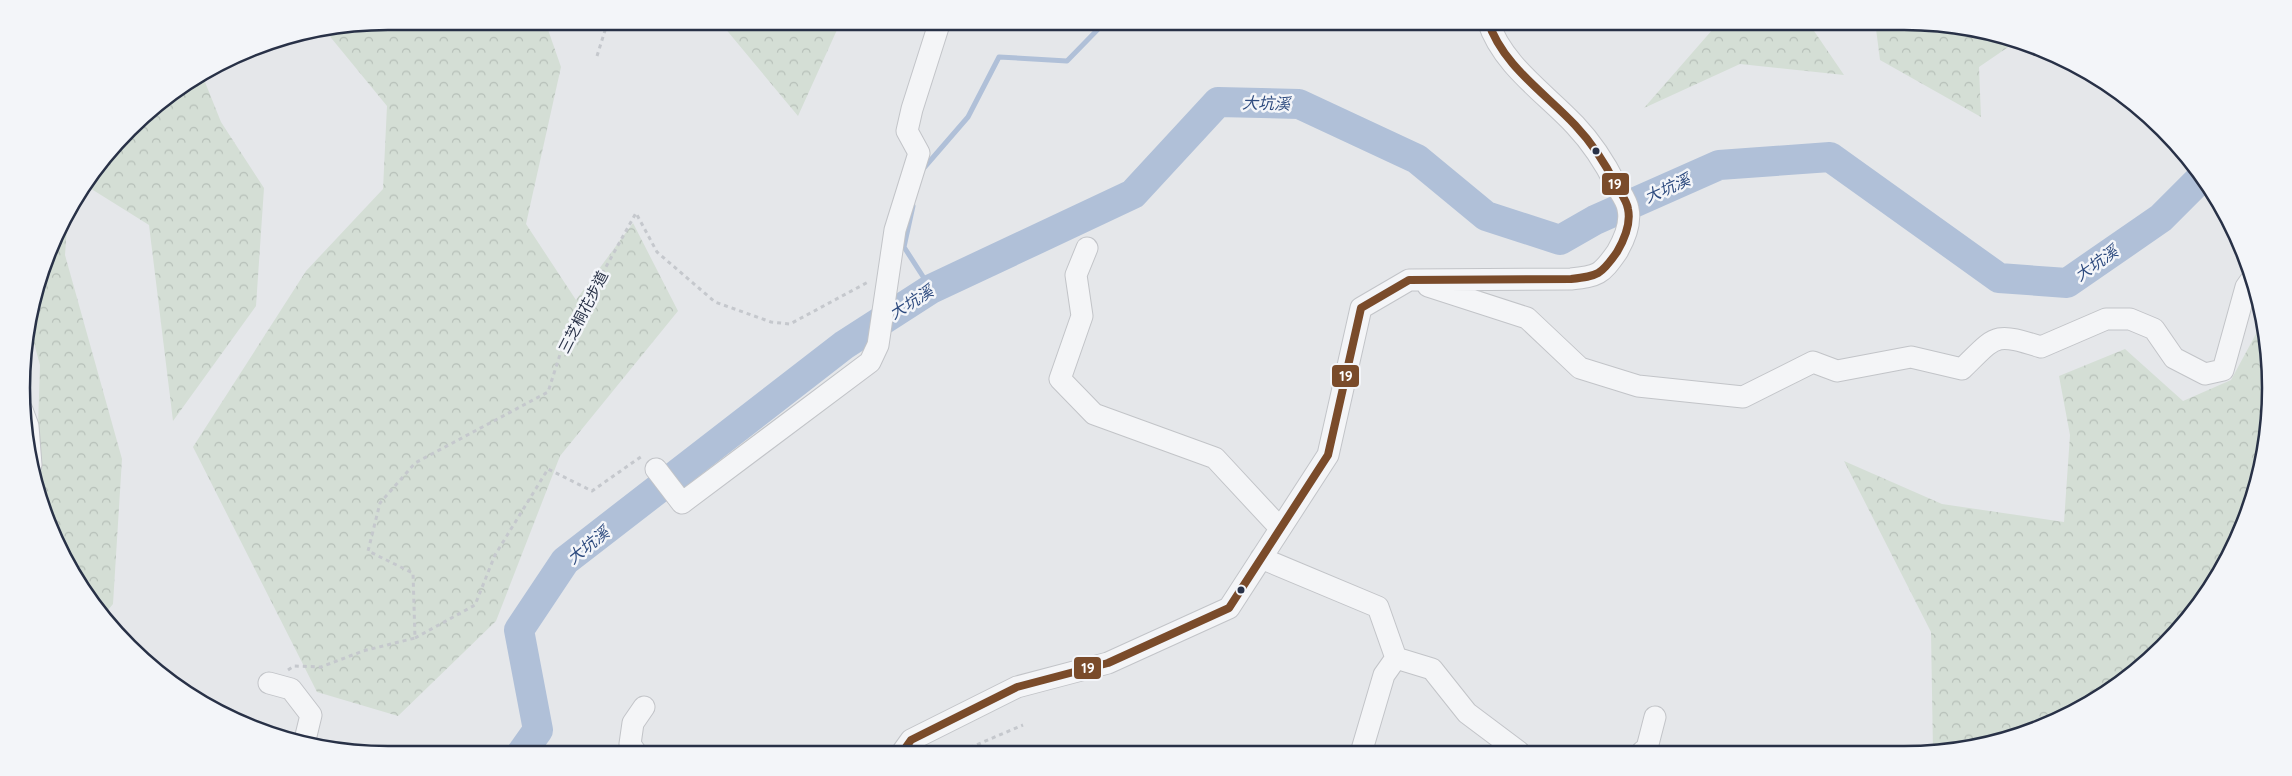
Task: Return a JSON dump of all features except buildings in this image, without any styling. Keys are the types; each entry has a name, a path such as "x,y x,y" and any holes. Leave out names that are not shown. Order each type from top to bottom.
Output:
{"street":[{"path":"649,462 682,504 870,362 878,345 895,230 919,153 907,131 937,30"},
{"path":"907,746 911,740 1017,687 1108,663 1229,608 1328,455 1361,308 1409,280 1571,279 1594,276 1607,266 1622,243 1628,225 1628,209 1608,168 1575,125 1539,91 1503,52 1492,30"},
{"path":"1087,248 1076,275 1082,316 1060,379 1094,414 1215,458 1280,528"},
{"path":"1409,280 1527,318 1580,368 1638,386 1742,397 1813,362 1837,371 1911,357 1962,369 1991,341 2008,337 2041,347 2106,319 2130,319 2154,329 2174,358 2205,374 2223,370 2247,286"},
{"path":"1261,558 1378,607 1396,658"},
{"path":"1396,658 1432,669 1467,713 1511,746"},
{"path":"1363,746 1384,675 1396,658"},
{"path":"269,683 291,689 311,715 306,736"},
{"path":"631,746 633,723 644,707"},
{"path":"1647,746 1654,717"}],"path":[{"path":"597,56 605,30"},
{"name":"三芝桐花步道","path":"415,638 413,573 368,551 380,504 415,463 548,392 564,342 636,213 657,252 716,302 771,322 790,324 889,270"},
{"path":"269,683 294,666 321,667 363,651 415,638 475,605 495,555 548,469 592,492 649,462"},
{"path":"974,746 1023,725"}],"green space":[{"path":"388,30 548,30 561,67 526,224 576,300 633,223 678,311 560,456 496,621 398,716 317,692 193,447 306,271 383,189 387,106 329,35"},
{"path":"726,30 837,30 798,116"},
{"path":"1712,30 1813,30 1844,75 1740,64 1644,108"},
{"path":"1876,30 1951,33 2010,46 1979,67 1981,117 1880,60"},
{"path":"204,81 221,122 264,188 256,306 173,421 149,225 90,188 135,135 170,104"},
{"path":"67,231 65,255 122,459 113,604 108,610 90,587 67,546 57,525 42,481 37,458 40,365 33,340 37,318 49,273"},
{"path":"2257,331 2261,365 2261,411 2259,435 2250,481 2235,525 2225,546 2202,587 2188,606 2140,657 2103,686 2083,698 2041,719 1997,734 1933,745 1931,632 1844,461 1942,504 2064,522 2070,435 2059,376 2125,349 2183,401 2231,380"}],"waterway":[{"path":"923,169 968,117 999,57 1067,61 1097,30"},
{"name":"大坑溪","path":"527,746 538,730 519,630 565,561 844,345 931,289 1133,194 1218,102 1299,104 1417,159 1486,216 1560,240 1595,220 1719,165 1830,157 1999,278 2067,283 2161,218 2197,182"},
{"path":"913,206 904,247 931,289"}],"transit line":[{"name":"19","path":"907,746 911,740 1017,687 1108,663 1229,608 1328,455 1361,308 1409,280 1571,279 1593,275 1607,266 1617,252 1626,231 1629,214 1625,200 1603,161 1587,139 1563,113 1525,78 1503,51 1492,30"}]}
